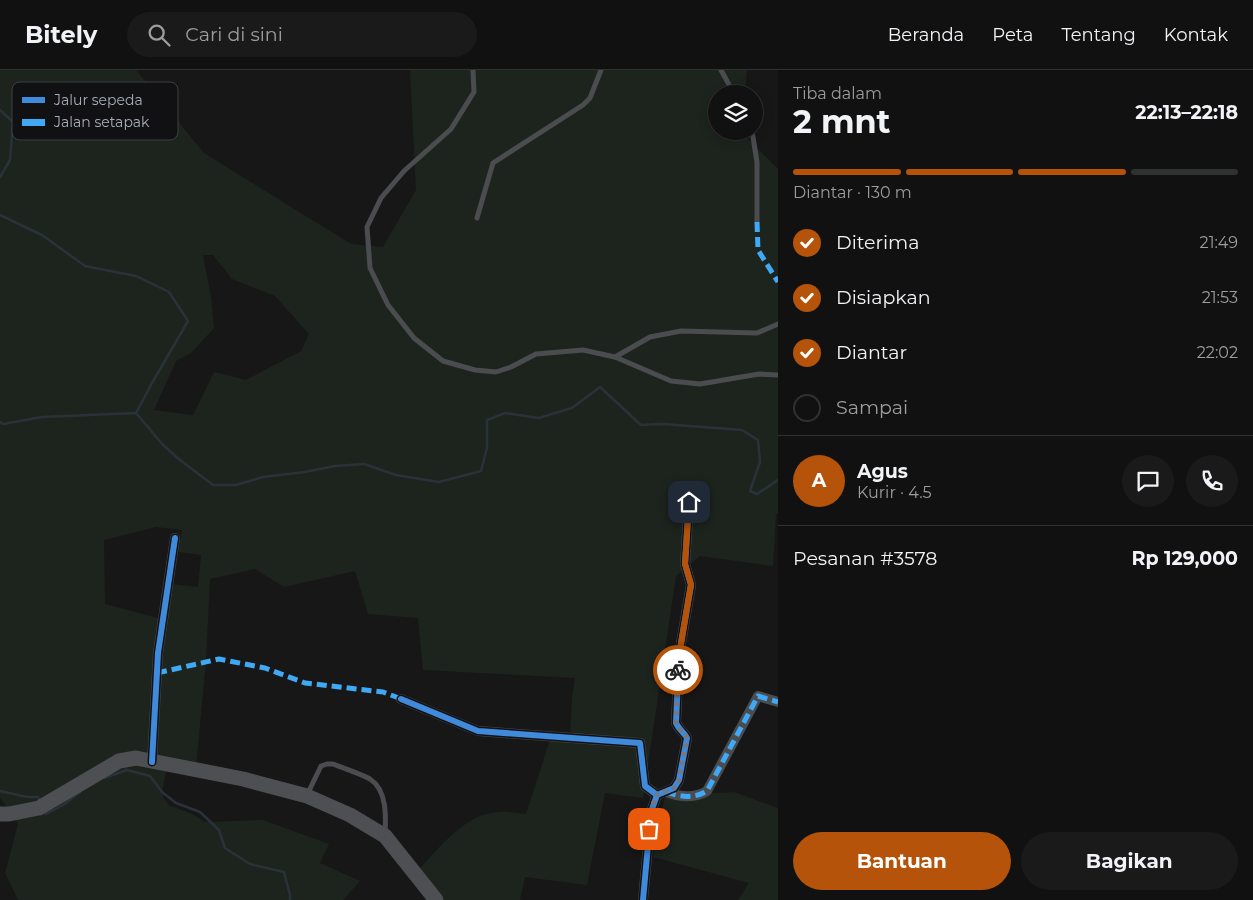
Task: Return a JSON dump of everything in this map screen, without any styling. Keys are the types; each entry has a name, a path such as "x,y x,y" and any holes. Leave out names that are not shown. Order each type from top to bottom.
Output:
{"main road":[{"path":"0,814 10,814 44,806 119,761 136,758 243,779 307,796 350,815 385,836 436,900"}],"street":[{"path":"643,900 651,812 662,794 674,788 679,780 687,738 676,723 679,656 691,584 685,564 689,502"},
{"path":"152,762 158,653 175,538"},
{"path":"401,699 478,731 640,743 645,786 662,794 680,796 700,796 707,791 758,696 778,702"}],"lane":[{"path":"474,70 474,92 451,129 404,171 381,198 366,227 370,268 388,305 414,338 443,361 474,370 496,372 511,367 536,354 564,350 583,350 616,357 670,381 700,384 759,374 778,375"},
{"path":"477,218 493,163 583,105 590,98 601,70"},
{"path":"722,70 730,85"},
{"path":"753,140 757,162 757,222"},
{"path":"616,357 650,337 681,331 757,333 778,324"},
{"path":"307,796 321,766 327,764 333,764 370,780 378,788 383,800 386,817 385,836"}],"shaded area":[{"path":"0,70 136,70 146,82 12,82 12,140 178,140 178,121 204,153 351,244 383,247 416,190 410,70 747,70 746,85 708,85 708,140 749,140 778,169 778,513 776,514 773,566 700,556 676,576 643,798 605,793 587,885 525,877 520,900 437,900 418,870 444,842 475,818 499,812 526,814 550,740 570,739 575,678 423,670 418,618 368,614 355,571 284,587 255,569 210,579 206,661 196,767 168,761 162,792 169,805 192,814 205,822 263,820 329,844 320,863 360,881 343,900 18,900 5,873 18,824 0,797","holes":["203,255 213,255 232,279 275,296 309,334 301,351 246,380 214,372 193,415 154,410 176,361 191,353 214,328 211,297","156,527 182,530 178,552 201,555 198,587 171,584 165,620 105,604 104,540"]},
{"path":"734,792 778,808 778,900 738,900 749,883 653,857 665,796"}],"waterway":[{"path":"0,110 12,121"},
{"path":"0,177 10,160 12,135"},
{"path":"0,215 42,235 85,266 136,276 169,292 188,321 136,413"},
{"path":"136,413 163,445 213,485 236,485 263,477 335,466 364,464 396,475 439,482 481,471 487,448 487,420 505,413 539,418 572,408 600,387 641,425 663,424 742,430 758,440 760,462 750,491 757,494 778,480"},
{"path":"0,422 3,424 42,417 136,413"},
{"path":"104,778 127,770 150,776 162,792 176,803 200,812 219,830 225,848 250,864 284,872 290,900"},
{"path":"0,791 27,797 38,797 40,801"},
{"path":"45,811 46,814 63,805 80,792"}],"marked path":[{"path":"757,222 758,250 778,282"},
{"path":"157,673 219,659 265,668 305,683 383,692 404,700"},
{"path":"666,792 687,796 702,794 707,791 758,696 778,702"}],"cycle path":[{"path":"643,900 651,812 657,795 674,788 679,780 687,738 676,723 679,655 691,585 685,564 689,502"},
{"path":"152,762 158,653 175,538"},
{"path":"401,699 478,731 640,743 645,786 657,795"}],"way so far":[{"path":"649,829 656,795 674,788 679,780 687,738 676,723 678,670"}],"route":[{"path":"678,670 691,584 685,564 689,502"}]}
